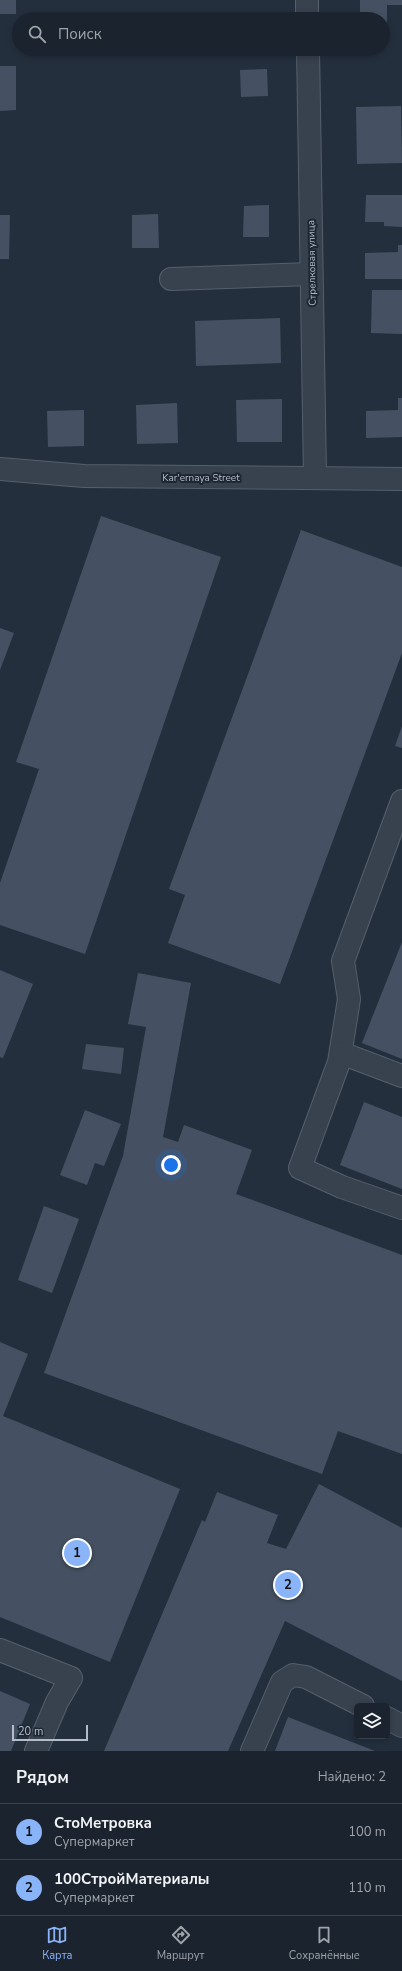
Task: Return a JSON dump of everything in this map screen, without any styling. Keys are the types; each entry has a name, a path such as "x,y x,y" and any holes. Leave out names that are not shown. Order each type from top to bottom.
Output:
{"street":[{"path":"307,0 307,12"},
{"name":"Стрелковая улица","path":"308,56 315,477"},
{"path":"171,280 311,274"},
{"name":"Kar'ernaya Street","path":"0,469 84,476 402,479"},
{"path":"402,801 343,961 350,999 340,1062 300,1168 342,1187 402,1208"},
{"path":"341,1053 402,1076"},
{"path":"0,1650 71,1678 57,1702 36,1751"},
{"path":"252,1751 282,1682 293,1675 306,1677 357,1703"},
{"path":"390,1720 402,1726"}],"building":[{"path":"0,0 16,0 16,12 12,12 12,14 0,14"},
{"path":"360,0 402,0 402,5 387,5 387,12 360,12"},
{"path":"0,66 16,66 16,110 0,111"},
{"path":"267,69 268,96 241,97 240,70"},
{"path":"401,106 402,163 357,164 356,107"},
{"path":"366,195 402,195 402,227 384,226 384,222 365,222"},
{"path":"269,205 269,237 243,237 244,206"},
{"path":"158,214 159,248 132,248 132,215"},
{"path":"0,215 10,215 9,259 0,259"},
{"path":"398,245 402,245 402,279 365,279 365,253 398,252"},
{"path":"372,290 402,290 402,334 371,333"},
{"path":"280,318 281,363 196,366 195,321"},
{"path":"398,398 402,398 402,437 366,438 366,411 398,410"},
{"path":"282,399 282,442 237,442 236,400"},
{"path":"177,403 178,443 137,444 136,405"},
{"path":"84,410 84,446 48,447 47,411"},
{"path":"101,516 221,557 85,954 0,925 0,883 39,769 16,762"},
{"path":"301,530 402,567 402,653 280,984 168,943 185,895 169,889"},
{"path":"0,628 14,633 0,670"},
{"path":"402,726 402,748 395,746"},
{"path":"402,942 402,1059 362,1043"},
{"path":"0,970 33,984 3,1058 0,1057"},
{"path":"138,973 191,983 163,1137 178,1142 184,1125 252,1150 236,1194 402,1255 402,1454 338,1431 322,1474 44,1373 123,1156 146,1027 128,1024"},
{"path":"86,1044 124,1048 121,1074 82,1069"},
{"path":"364,1102 402,1117 402,1189 340,1165"},
{"path":"85,1110 121,1124 104,1166 95,1163 87,1185 60,1175"},
{"path":"44,1206 79,1219 52,1293 18,1280"},
{"path":"0,1342 28,1354 3,1416 180,1489 110,1662 0,1617"},
{"path":"319,1484 402,1528 402,1681 285,1621 228,1751 104,1751 202,1520 205,1522 217,1492 278,1515 267,1543 286,1549"},
{"path":"0,1691 30,1704 11,1751 0,1751"},
{"path":"288,1717 375,1751 275,1751"}],"place":[{"name":"СтоМетровка","path":"77,1553"},
{"name":"100СтройМатериалы","path":"288,1585"}]}
